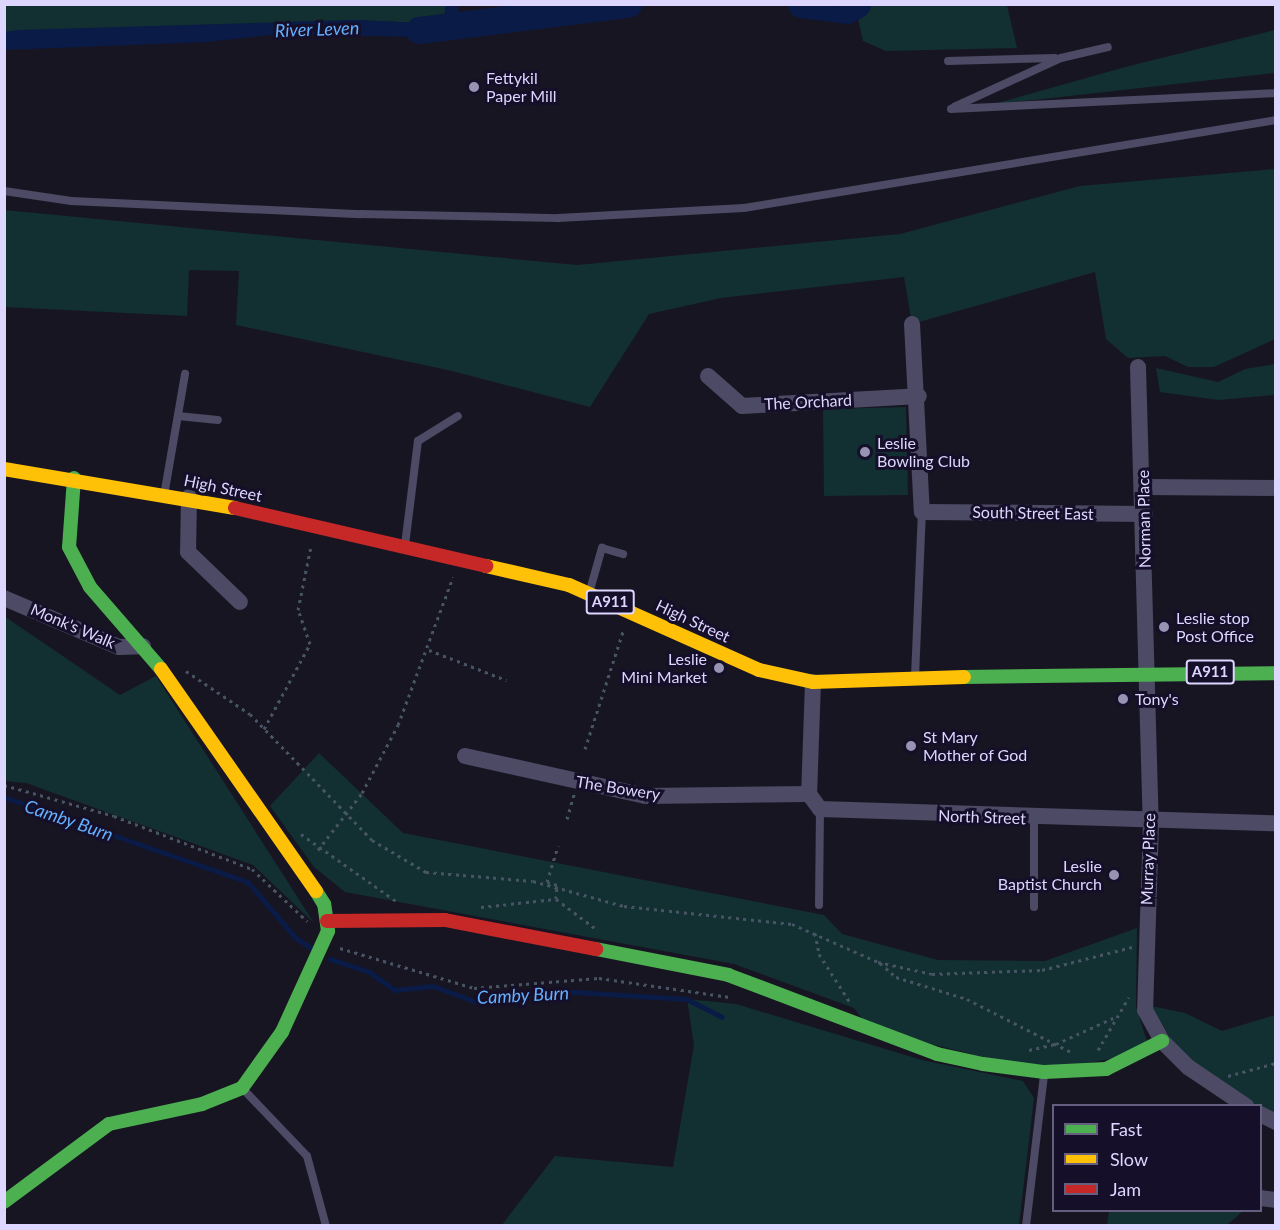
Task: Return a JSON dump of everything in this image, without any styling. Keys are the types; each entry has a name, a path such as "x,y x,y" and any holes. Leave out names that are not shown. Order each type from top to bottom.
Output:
{"street":[{"path":"912,324 919,396 922,512"},
{"name":"Norman Place","path":"1138,367 1145,487 1145,671"},
{"name":"The Orchard","path":"708,376 742,406 919,396"},
{"name":"A911","path":"4,469 74,477"},
{"path":"4,1202 109,1124 202,1104 242,1088 266,1060 297,1003 327,940 324,904 234,770 143,646 90,587 69,547 74,477"},
{"name":"High Street","path":"74,477 165,493 315,525 459,559 590,594 759,670 813,682 915,681 1145,671 1275,673"},
{"path":"1145,487 1275,488"},
{"path":"189,498 188,552 240,602"},
{"name":"South Street East","path":"922,512 1145,514"},
{"name":"Monk's Walk","path":"4,598 119,647 143,646"},
{"name":"Murray Place","path":"1145,671 1151,822 1145,1010 1162,1041 1208,1082 1243,1104"},
{"path":"813,682 809,794 820,809"},
{"name":"The Bowery","path":"465,756 646,796 809,794"},
{"name":"North Street","path":"820,809 1151,822 1275,823"},
{"path":"327,921 445,920 651,958 728,975 938,1054 1044,1072 1093,1070 1126,1064 1162,1041"},
{"path":"1262,1114 1275,1122"}],"lane":[{"path":"948,61 1061,58 1108,47"},
{"path":"1061,58 951,109 1275,93"},
{"path":"4,191 72,201 372,214 558,218 744,208 1275,120"},
{"path":"165,493 185,374"},
{"path":"178,416 218,420"},
{"path":"405,546 418,441 458,416"},
{"path":"915,681 922,512"},
{"path":"590,594 602,548 623,554"},
{"path":"819,905 820,809"},
{"path":"1034,818 1034,907"},
{"path":"1026,1226 1044,1072"},
{"path":"242,1088 307,1156 326,1226"}],"path":[{"path":"264,729 310,644 298,610 315,525"},
{"path":"318,850 345,812 362,793 398,725 429,650 459,559"},
{"path":"585,749 631,611"},
{"path":"429,650 506,680"},
{"path":"179,666 207,684 264,729 372,840 426,872 556,888 624,906 792,924 815,931 829,943 878,962 932,974 1004,975 1064,967 1128,947"},
{"path":"203,692 207,684"},
{"path":"567,819 578,782"},
{"path":"296,827 318,850 407,904"},
{"path":"556,888 547,882 558,846"},
{"path":"556,888 556,899"},
{"path":"477,908 556,899 576,913"},
{"path":"815,931 819,954 854,1008"},
{"path":"878,962 896,977 967,999 1074,1054"},
{"path":"1093,1070 1113,1018 1145,976"},
{"path":"1019,1051 1056,1044 1113,1018"},
{"path":"1208,1082 1275,1063"}],"green space":[{"path":"5,5 446,5 443,24 355,20 5,32"},
{"path":"870,5 1007,5 1017,48 886,51 863,41 857,14"},
{"path":"1275,30 1275,73 990,105 1129,66"},
{"path":"1275,169 1275,339 1214,367 1188,367 1165,356 1128,358 1106,339 1095,272 912,324 904,277 721,298 649,314 590,407 452,371 236,325 239,271 189,270 187,316 5,307 4,210 577,265 900,234 1080,186"},
{"path":"1275,364 1275,395 1218,400 1160,392 1156,368 1218,382 1245,369"},
{"name":"Leslie Bowling Club","path":"906,407 908,495 824,496 823,409"},
{"path":"4,616 120,695 156,676 314,923 253,865 26,783 5,781"},
{"path":"319,753 403,833 824,915 842,934 938,960 1045,961 1137,928 1136,1007 1150,1051 1044,1072 870,1029 854,1008 734,964 345,892 314,867 270,806"},
{"path":"687,999 736,1004 922,1060 1023,1081 1034,1098 1019,1225 501,1226 555,1156 673,1167 694,1045"},
{"path":"1151,1006 1185,1013 1222,1031 1275,1015 1275,1122 1262,1115 1262,1104 1244,1104 1188,1067"},
{"path":"1109,1212 1242,1212 1227,1225 1107,1225"}],"water":[{"path":"833,4 870,5 838,19"},
{"path":"446,5 458,5 460,38 278,34 207,42 5,50 5,32 18,30 355,20 443,24"}],"waterway":[{"name":"River Leven","path":"419,30 628,4"},
{"name":"River Leven","path":"801,4 847,10 857,4"},
{"name":"Camby Burn","path":"4,797 248,882 296,938 313,949"},
{"name":"Camby Burn","path":"330,959 370,972 395,990 433,986 477,1002 558,991 687,999 722,1017"}],"traffic: fast":[{"path":"74,478 69,547 90,587 161,669"},
{"path":"964,677 1276,673"},
{"path":"4,1202 109,1124 202,1104 242,1088 282,1032 328,931 324,904 316,891"},
{"path":"596,949 728,975 937,1054 983,1064 1044,1072 1106,1069 1162,1041"}],"traffic: slow":[{"path":"4,469 235,508"},
{"path":"486,566 569,585 759,670 813,682 964,677"},
{"path":"161,669 316,891"}],"traffic: jam":[{"path":"235,508 486,566"},
{"path":"327,921 445,920 596,949"}],"place":[{"name":"Fettykil Paper Mill","path":"474,87"},
{"name":"Leslie Bowling Club","path":"865,452"},
{"name":"Leslie stop Post Office","path":"1164,627"},
{"name":"Leslie Mini Market","path":"719,668"},
{"name":"Tony's","path":"1123,699"},
{"name":"St Mary Mother of God","path":"911,746"},
{"name":"Leslie Baptist Church","path":"1114,875"}]}
